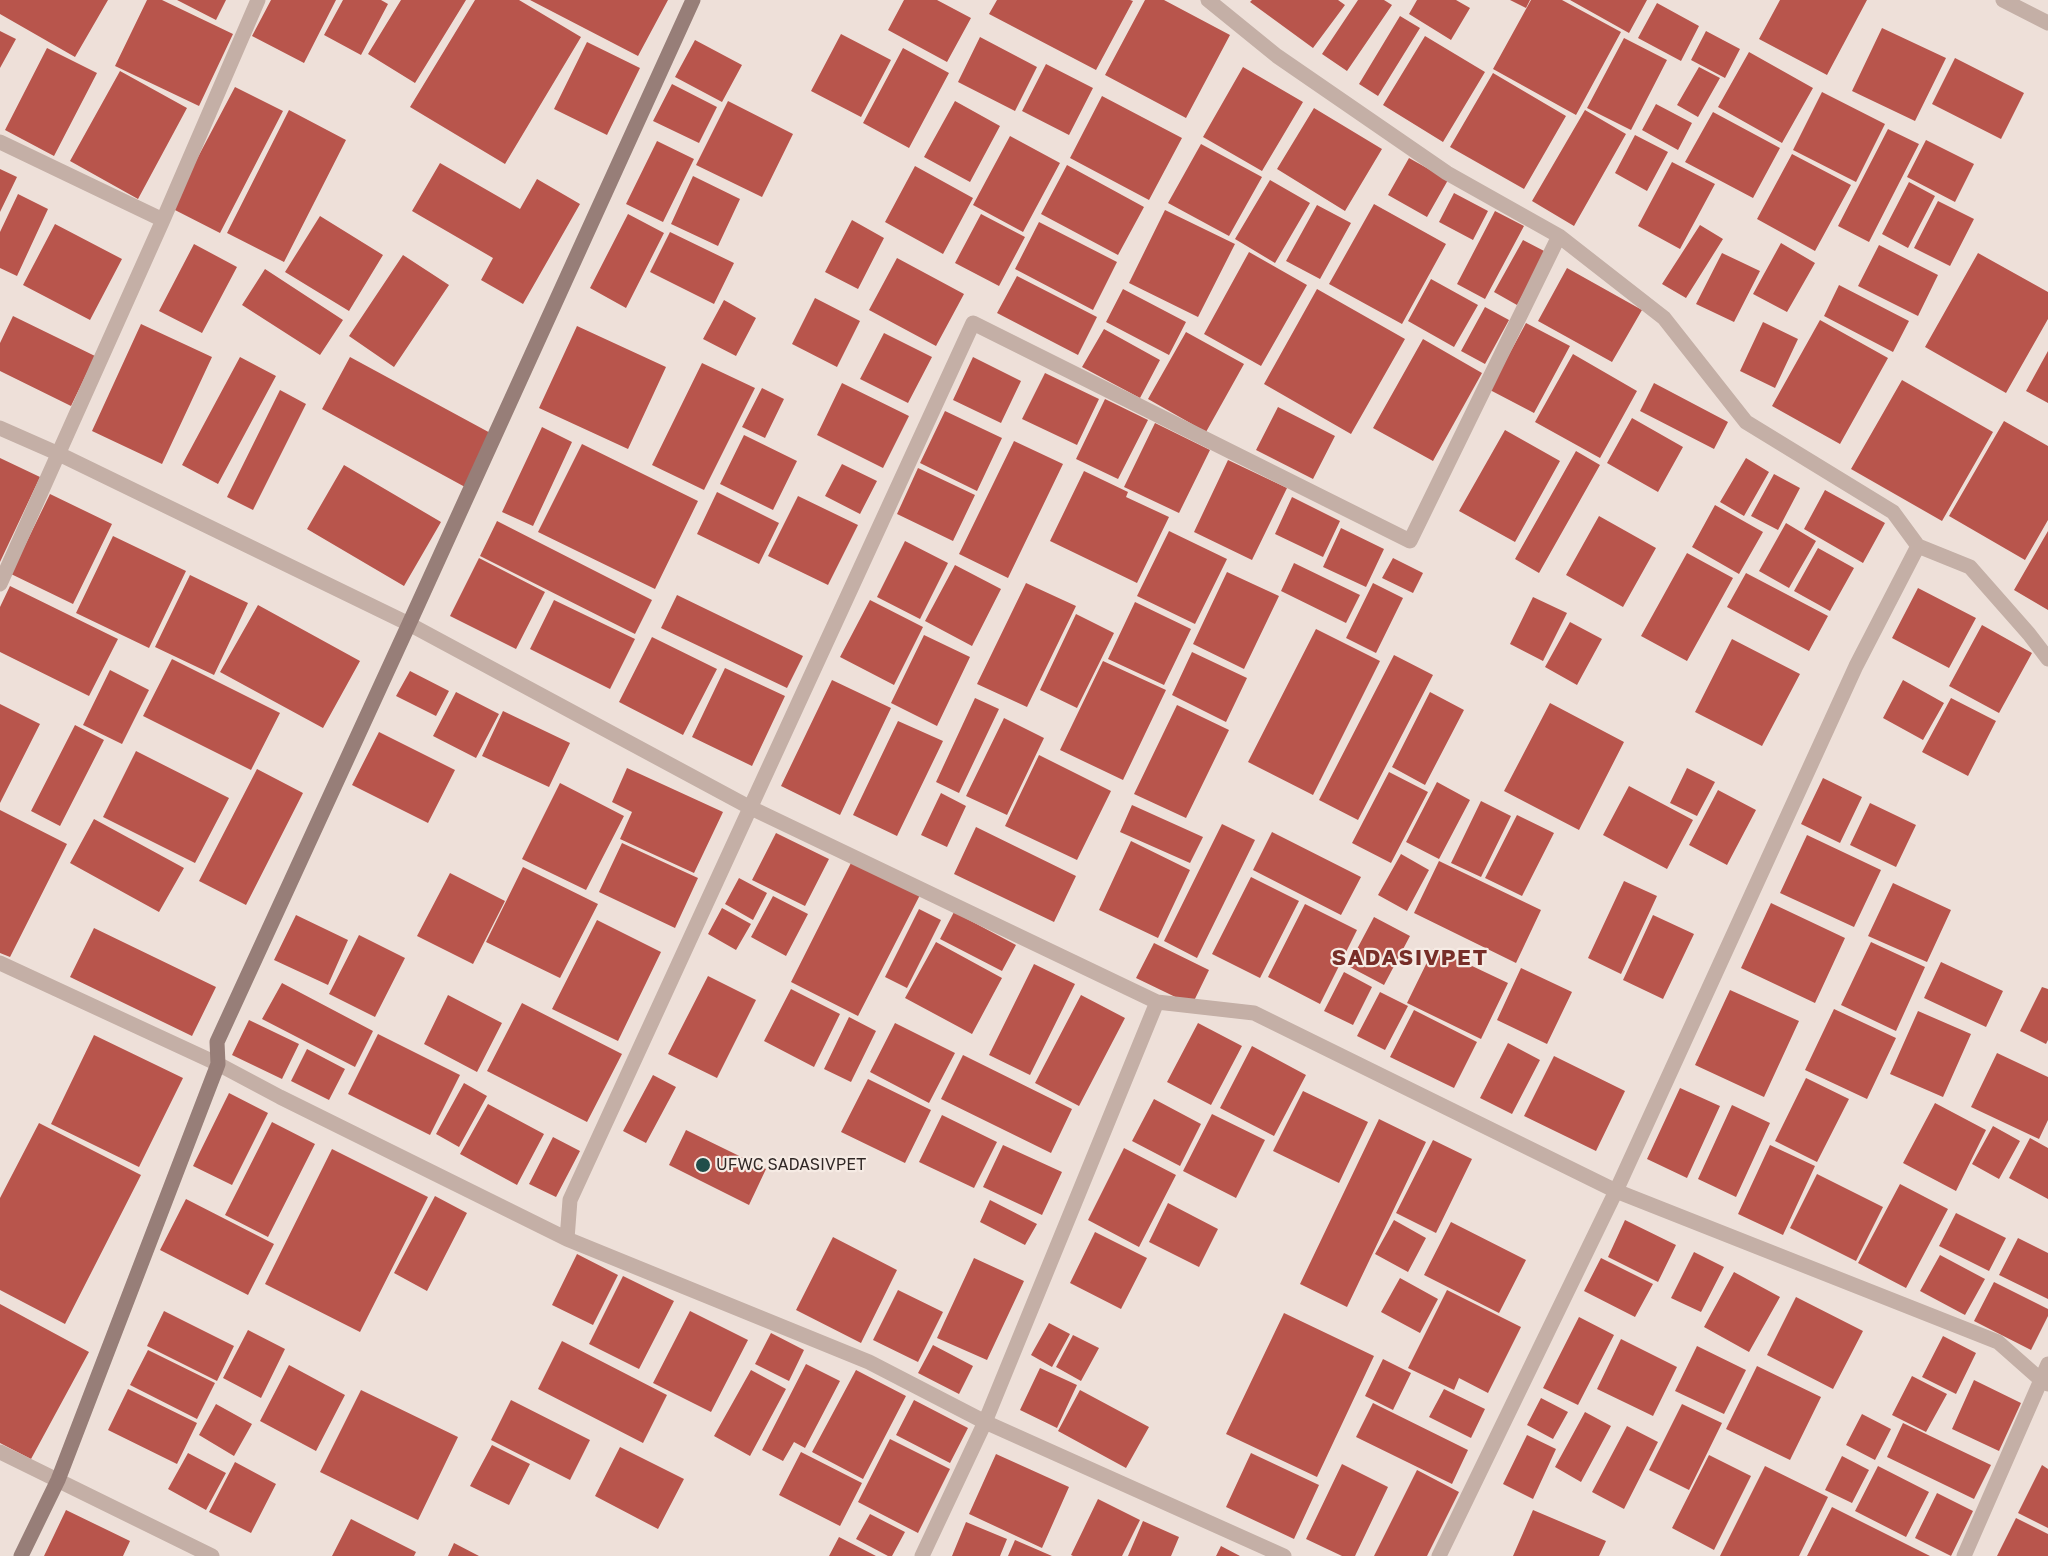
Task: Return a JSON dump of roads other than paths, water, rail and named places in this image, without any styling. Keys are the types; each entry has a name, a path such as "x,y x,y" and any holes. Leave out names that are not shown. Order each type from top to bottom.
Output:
{"main road":[{"path":"21,1556 58,1480 218,1064 217,1042 693,0"}],"street":[{"path":"0,584 164,220 258,0"},
{"path":"1208,0 1277,56 1447,173 1559,236 1664,318 1746,422 1893,512 1918,546 1970,567 2030,634 2048,659"},
{"path":"2003,0 2048,23"},
{"path":"0,142 164,220"},
{"path":"567,1239 570,1200 973,323 1410,541 1559,236"},
{"path":"0,428 59,454 409,624 749,807 1157,1002 1254,1013 1616,1191 1998,1342 2044,1382"},
{"path":"1439,1556 1616,1191 1856,666 1918,546"},
{"path":"0,963 218,1064 567,1239 869,1362 985,1422 1284,1556"},
{"path":"922,1556 985,1422 1157,1002"},
{"path":"1964,1556 2044,1382 2048,1364"},
{"path":"0,1452 212,1556"}],"place":[{"name":"UFWC SADASIVPET","path":"703,1165"}],"district":[{"name":"SADASIVPET","path":"1410,958"}]}
